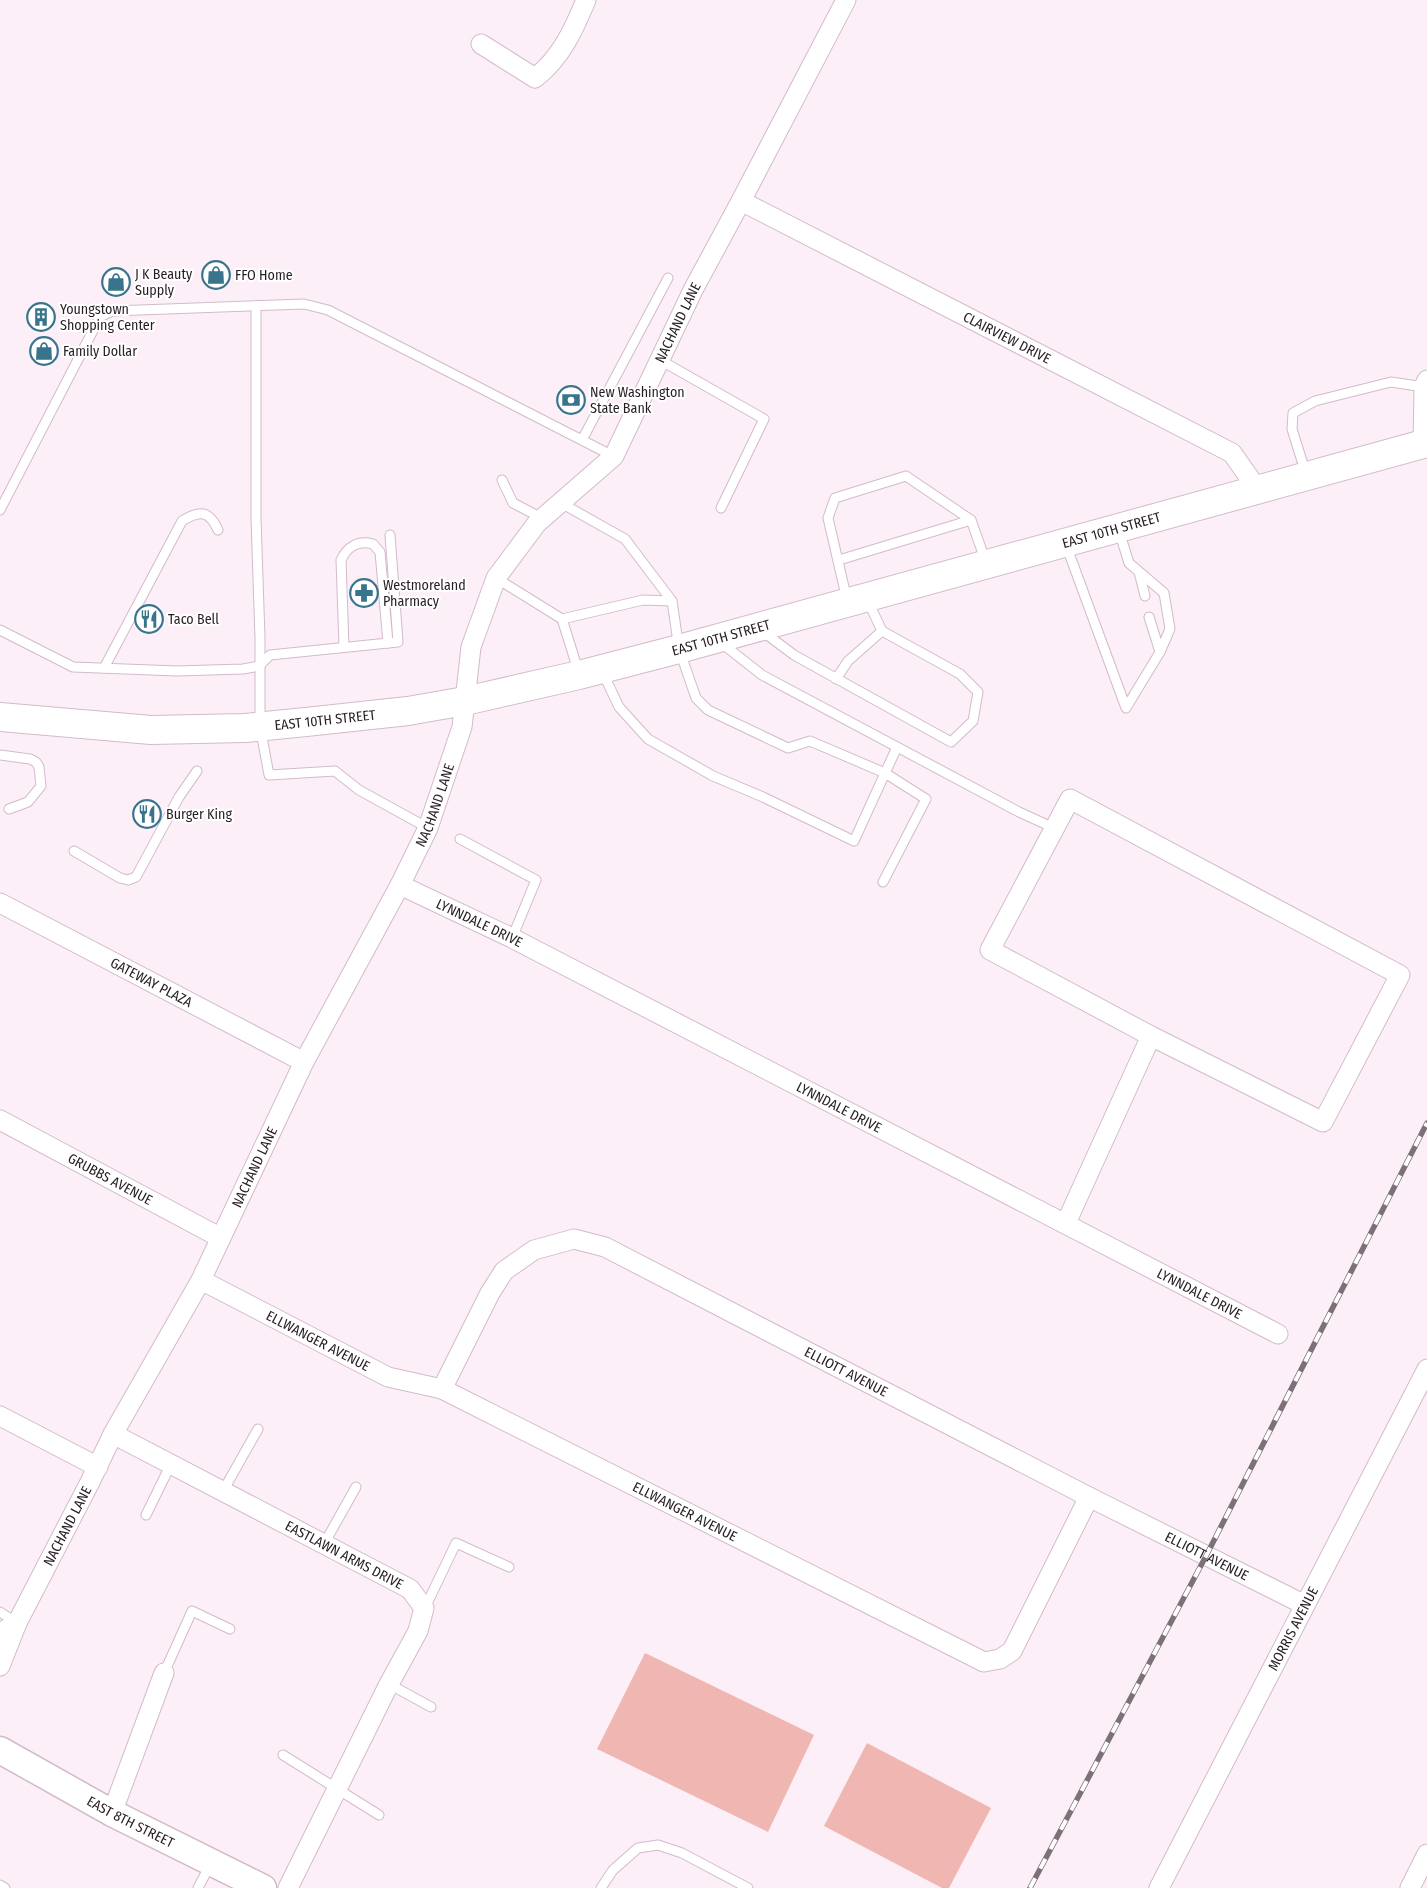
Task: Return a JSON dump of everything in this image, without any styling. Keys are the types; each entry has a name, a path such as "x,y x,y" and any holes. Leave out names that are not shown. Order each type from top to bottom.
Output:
{"main road":[{"name":"EAST 10TH STREET","path":"0,717 151,730 260,726 408,711 465,701 679,649 1425,444"},
{"name":"EAST 8TH STREET","path":"0,1750 112,1813 263,1888"}],"street":[{"path":"481,44 535,78 551,65 574,31 586,0"},
{"name":"NACHAND LANE","path":"0,1666 17,1623 98,1467 113,1434 201,1280 304,1062 428,828 462,727 472,647 496,578 537,523 614,456 693,290 846,0"},
{"name":"CLAIRVIEW DRIVE","path":"741,201 1232,453 1258,490"},
{"path":"1425,384 1425,444"},
{"path":"1070,799 1400,975 1323,1122 1151,1036 990,950 1054,828 1070,799"},
{"name":"LYNNDALE DRIVE","path":"400,884 512,938 1278,1334"},
{"name":"GATEWAY PLAZA","path":"0,903 304,1062"},
{"path":"1066,1223 1151,1036"},
{"name":"GRUBBS AVENUE","path":"0,1120 221,1238"},
{"name":"ELLIOTT AVENUE","path":"442,1389 490,1293 504,1272 534,1250 574,1239 606,1247 1089,1497 1304,1605"},
{"name":"ELLWANGER AVENUE","path":"201,1280 388,1377 442,1389 984,1662 1000,1659 1012,1651 1089,1497"},
{"name":"MORRIS AVENUE","path":"1159,1888 1427,1369"},
{"path":"0,1416 98,1467"},
{"name":"EASTLAWN ARMS DRIVE","path":"113,1434 410,1588 424,1608"},
{"path":"288,1888 389,1684 418,1631 424,1608"},
{"path":"0,1633 17,1623"},
{"path":"112,1813 164,1673"},
{"path":"1410,1888 1427,1854"}],"lane":[{"path":"582,440 668,278"},
{"path":"0,510 100,317 112,311 304,304 328,310 614,456"},
{"path":"256,306 256,519 260,726 269,775 335,771 359,790 428,828"},
{"path":"660,360 764,419 721,508"},
{"path":"1306,476 1292,429 1293,413 1315,401 1391,382 1425,384"},
{"path":"758,627 794,655 951,742 973,721 978,692 960,674 882,631 857,600 839,560 828,518 836,498 906,476 971,520 987,564"},
{"path":"502,480 512,503 536,515 537,523"},
{"path":"561,503 625,539 672,601 679,649 696,698 708,710 788,748 810,741 885,773 926,799 883,882"},
{"path":"104,668 182,521 193,514 201,513 214,520 218,530"},
{"path":"839,560 971,520"},
{"path":"1066,543 1126,708 1160,652 1170,629 1164,593 1129,563 1118,528"},
{"path":"0,630 74,667 177,671 243,669 260,666 270,655 398,642 390,535"},
{"path":"344,647 341,560 345,551 359,543 373,544 380,552 388,643"},
{"path":"1139,572 1145,596"},
{"path":"496,578 562,619 590,672 648,739 713,776 763,797 854,841 896,747"},
{"path":"562,619 643,600 672,601"},
{"path":"1149,617 1160,652"},
{"path":"836,679 848,661 882,631"},
{"path":"716,639 762,675 1018,812 1054,828"},
{"path":"0,755 30,759 36,762 42,786 28,802 9,809"},
{"path":"74,851 120,878 128,880 136,877 178,797 197,771"},
{"path":"460,839 536,880 512,938"},
{"path":"223,1491 258,1429"},
{"path":"146,1515 171,1464"},
{"path":"324,1544 356,1487"},
{"path":"424,1608 456,1543 509,1567"},
{"path":"164,1673 192,1610 230,1628"},
{"path":"0,1612 17,1623"},
{"path":"389,1684 431,1707"},
{"path":"283,1754 379,1815"},
{"path":"601,1888 613,1870 638,1848 658,1845 682,1853 748,1888"},
{"path":"198,1888 211,1862"},
{"path":"0,1885 5,1888"}],"shaded area":[{"path":"645,1653 814,1735 768,1832 597,1749"},
{"path":"867,1743 991,1808 949,1888 942,1888 824,1826"}],"railway":[{"path":"1030,1888 1206,1556 1427,1123"}],"place":[{"name":"FFO Home","path":"216,275"},
{"name":"J K Beauty Supply","path":"116,282"},
{"name":"Youngstown Shopping Center","path":"41,317"},
{"name":"Family Dollar","path":"44,351"},
{"name":"New Washington State Bank","path":"571,400"},
{"name":"Westmoreland Pharmacy","path":"364,593"},
{"name":"Taco Bell","path":"149,619"},
{"name":"Burger King","path":"147,814"}]}
